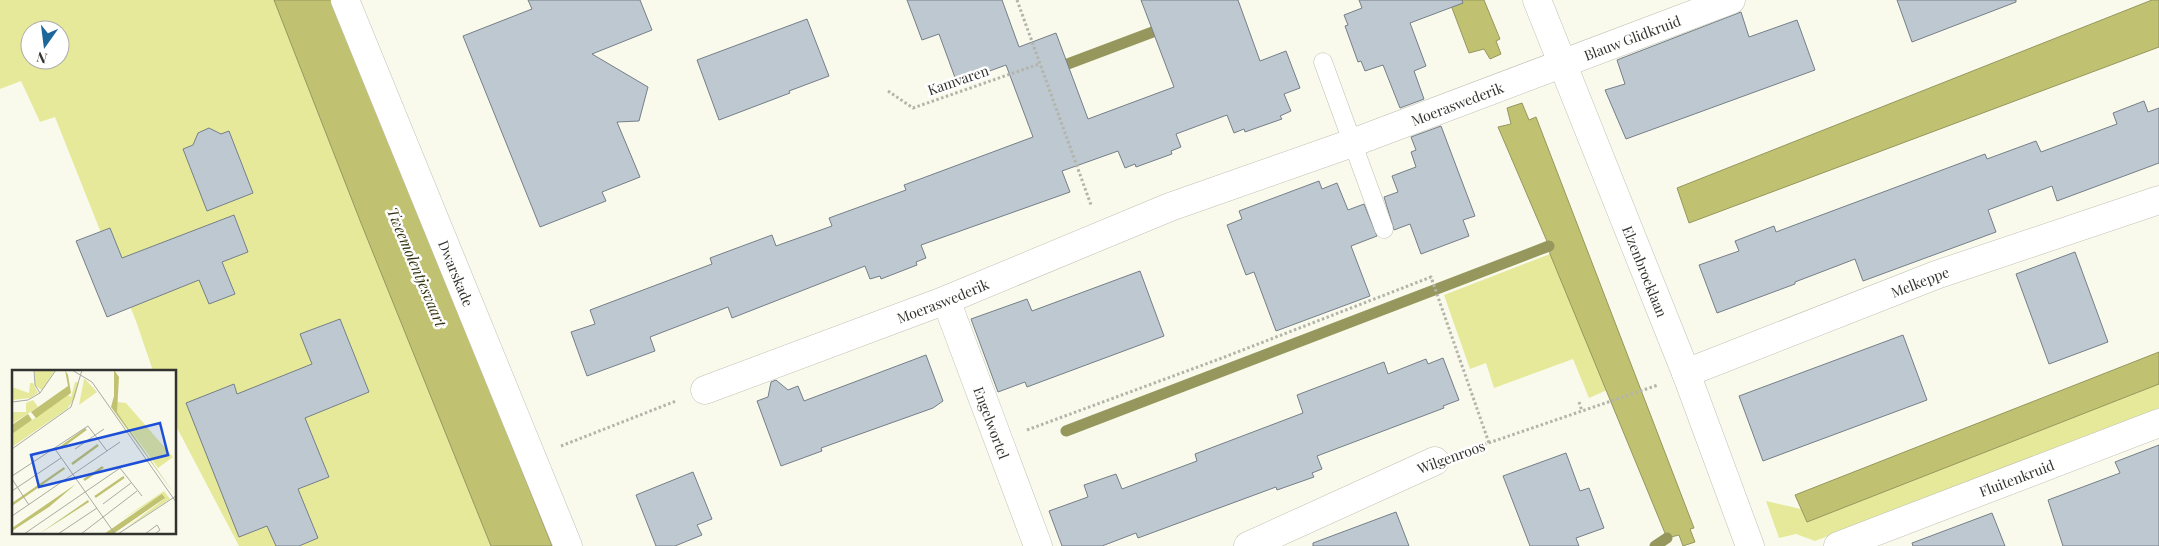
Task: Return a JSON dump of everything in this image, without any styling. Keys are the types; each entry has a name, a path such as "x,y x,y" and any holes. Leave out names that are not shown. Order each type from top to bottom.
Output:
{"street":[{"name":"Dwarskade","path":"345,0 568,546"},
{"name":"Elzenbroeklaan","path":"1536,0 1562,65 1674,379 1750,546"},
{"name":"Blauw Glidkruid","path":"1562,65 1731,0"},
{"name":"Moeraswederik","path":"705,390 946,300 1170,206 1352,143 1562,65"},
{"name":"Melkeppe","path":"1674,379 1936,275 2159,200"},
{"name":"Engelwortel","path":"946,300 1000,440 1038,546"},
{"name":"Fluitenkruid","path":"1838,546 1877,540 2159,423"},
{"name":"Wilgenroos","path":"1248,546 1435,461"}],"lane":[{"path":"1323,62 1384,229"}],"path":[{"path":"1017,0 1102,234"},
{"name":"Kamvaren","path":"888,92 913,108 1039,64"},
{"path":"1000,440 1222,358 1431,277 1489,443"},
{"name":"Wilgenroos","path":"1435,461 1674,379"},
{"path":"532,457 705,390"},
{"path":"1579,402 1582,411"}],"shaded area":[{"path":"0,0 274,0 361,223 491,546 239,546 176,426 176,370 153,370 136,321 55,117 40,122 21,81 0,89"},
{"path":"1550,254 1607,390 1589,398 1573,359 1494,388 1486,363 1470,369 1444,295"},
{"path":"2159,384 2159,408 1815,541 1796,534 1779,538 1766,501 1801,509 1807,522"}],"water":[{"name":"Tweemolentjesvaart","path":"274,0 335,0 552,546 491,546 361,223"},
{"path":"1449,0 1484,0 1500,39 1496,41 1501,54 1490,59 1484,49 1469,53"},
{"path":"2152,0 2159,0 2159,47 1689,223 1677,188"},
{"path":"1522,103 1529,120 1536,117 1694,528 1690,529 1695,542 1683,546 1679,535 1667,538 1550,254 1549,246 1498,127 1511,124 1507,108"},
{"path":"2159,352 2159,384 1807,522 1795,495"}],"building":[{"path":"528,0 640,0 652,30 592,54 648,87 639,121 617,122 640,177 602,192 606,201 540,227 463,36 532,9"},
{"path":"907,0 1002,0 1019,47 1056,33 1088,119 1174,87 1141,0 1238,0 1260,61 1286,51 1300,88 1284,94 1291,111 1280,116 1282,119 1245,132 1244,129 1234,133 1227,115 1176,134 1181,147 1171,151 1172,154 1136,167 1135,164 1125,168 1118,151 1062,171 1070,192 921,245 926,258 916,262 917,265 881,279 880,276 870,279 865,266 732,318 728,307 650,337 655,351 587,376 571,332 595,324 590,310 712,264 710,258 772,235 776,246 832,226 829,218 906,190 904,185 1033,137 1006,65 957,83 939,34 922,40"},
{"path":"1359,0 1462,0 1463,3 1410,23 1426,66 1414,71 1424,99 1400,108 1383,65 1365,71 1361,61 1358,62 1345,26 1348,25 1344,15 1362,8"},
{"path":"1897,0 2016,0 2016,2 1912,42"},
{"path":"1741,12 1749,37 1797,20 1815,70 1626,139 1605,90 1625,84 1617,60"},
{"path":"807,19 829,76 719,120 697,60"},
{"path":"2144,101 2148,112 2159,108 2159,163 2057,201 2052,186 1988,210 1996,232 1863,281 1855,259 1717,313 1699,265 1739,251 1735,241 1774,226 1776,232 1985,154 1987,159 2036,141 2041,152 2117,124 2113,113"},
{"path":"1441,126 1475,216 1463,220 1469,236 1421,254 1410,224 1394,230 1384,197 1398,192 1392,176 1416,167 1411,152 1416,150 1411,137"},
{"path":"209,128 221,134 229,131 253,193 207,211 183,149 193,145 198,133"},
{"path":"1319,181 1322,189 1337,183 1348,210 1364,204 1377,236 1351,246 1370,296 1276,331 1254,272 1246,275 1227,225 1242,219 1239,211"},
{"path":"234,215 248,252 222,262 235,294 209,304 199,280 107,317 76,241 110,228 122,258"},
{"path":"2075,252 2108,342 2049,364 2016,274"},
{"path":"1140,271 1164,336 1027,387 1025,382 998,392 971,319 1027,299 1032,311"},
{"path":"340,319 369,392 305,418 329,477 298,489 318,538 299,546 276,546 267,526 239,537 186,403 234,384 237,394 312,364 300,334"},
{"path":"1903,335 1927,400 1763,461 1739,396"},
{"path":"926,355 943,401 933,408 821,448 822,451 781,466 757,401 768,397 771,382 776,380 788,390 798,386 804,401"},
{"path":"1443,358 1459,400 1443,406 1444,408 1317,456 1322,469 1312,473 1314,477 1277,490 1276,487 1138,538 1136,533 1102,546 1062,546 1049,511 1088,497 1084,485 1116,474 1122,489 1197,461 1195,454 1303,413 1297,395 1384,362 1388,374 1426,359 1428,364"},
{"path":"2159,445 2159,546 2063,546 2048,500 2120,473 2115,462"},
{"path":"1566,453 1580,491 1589,488 1604,528 1576,538 1579,546 1530,546 1503,476"},
{"path":"693,472 712,519 697,525 702,535 675,546 656,546 636,495"},
{"path":"1396,512 1409,546 1313,546 1313,543"},
{"path":"1992,513 2005,546 1913,546 1912,543"}],"waterway":[{"path":"1065,65 1166,27"},
{"path":"1066,431 1549,246"},
{"path":"1655,546 1667,538"}]}
